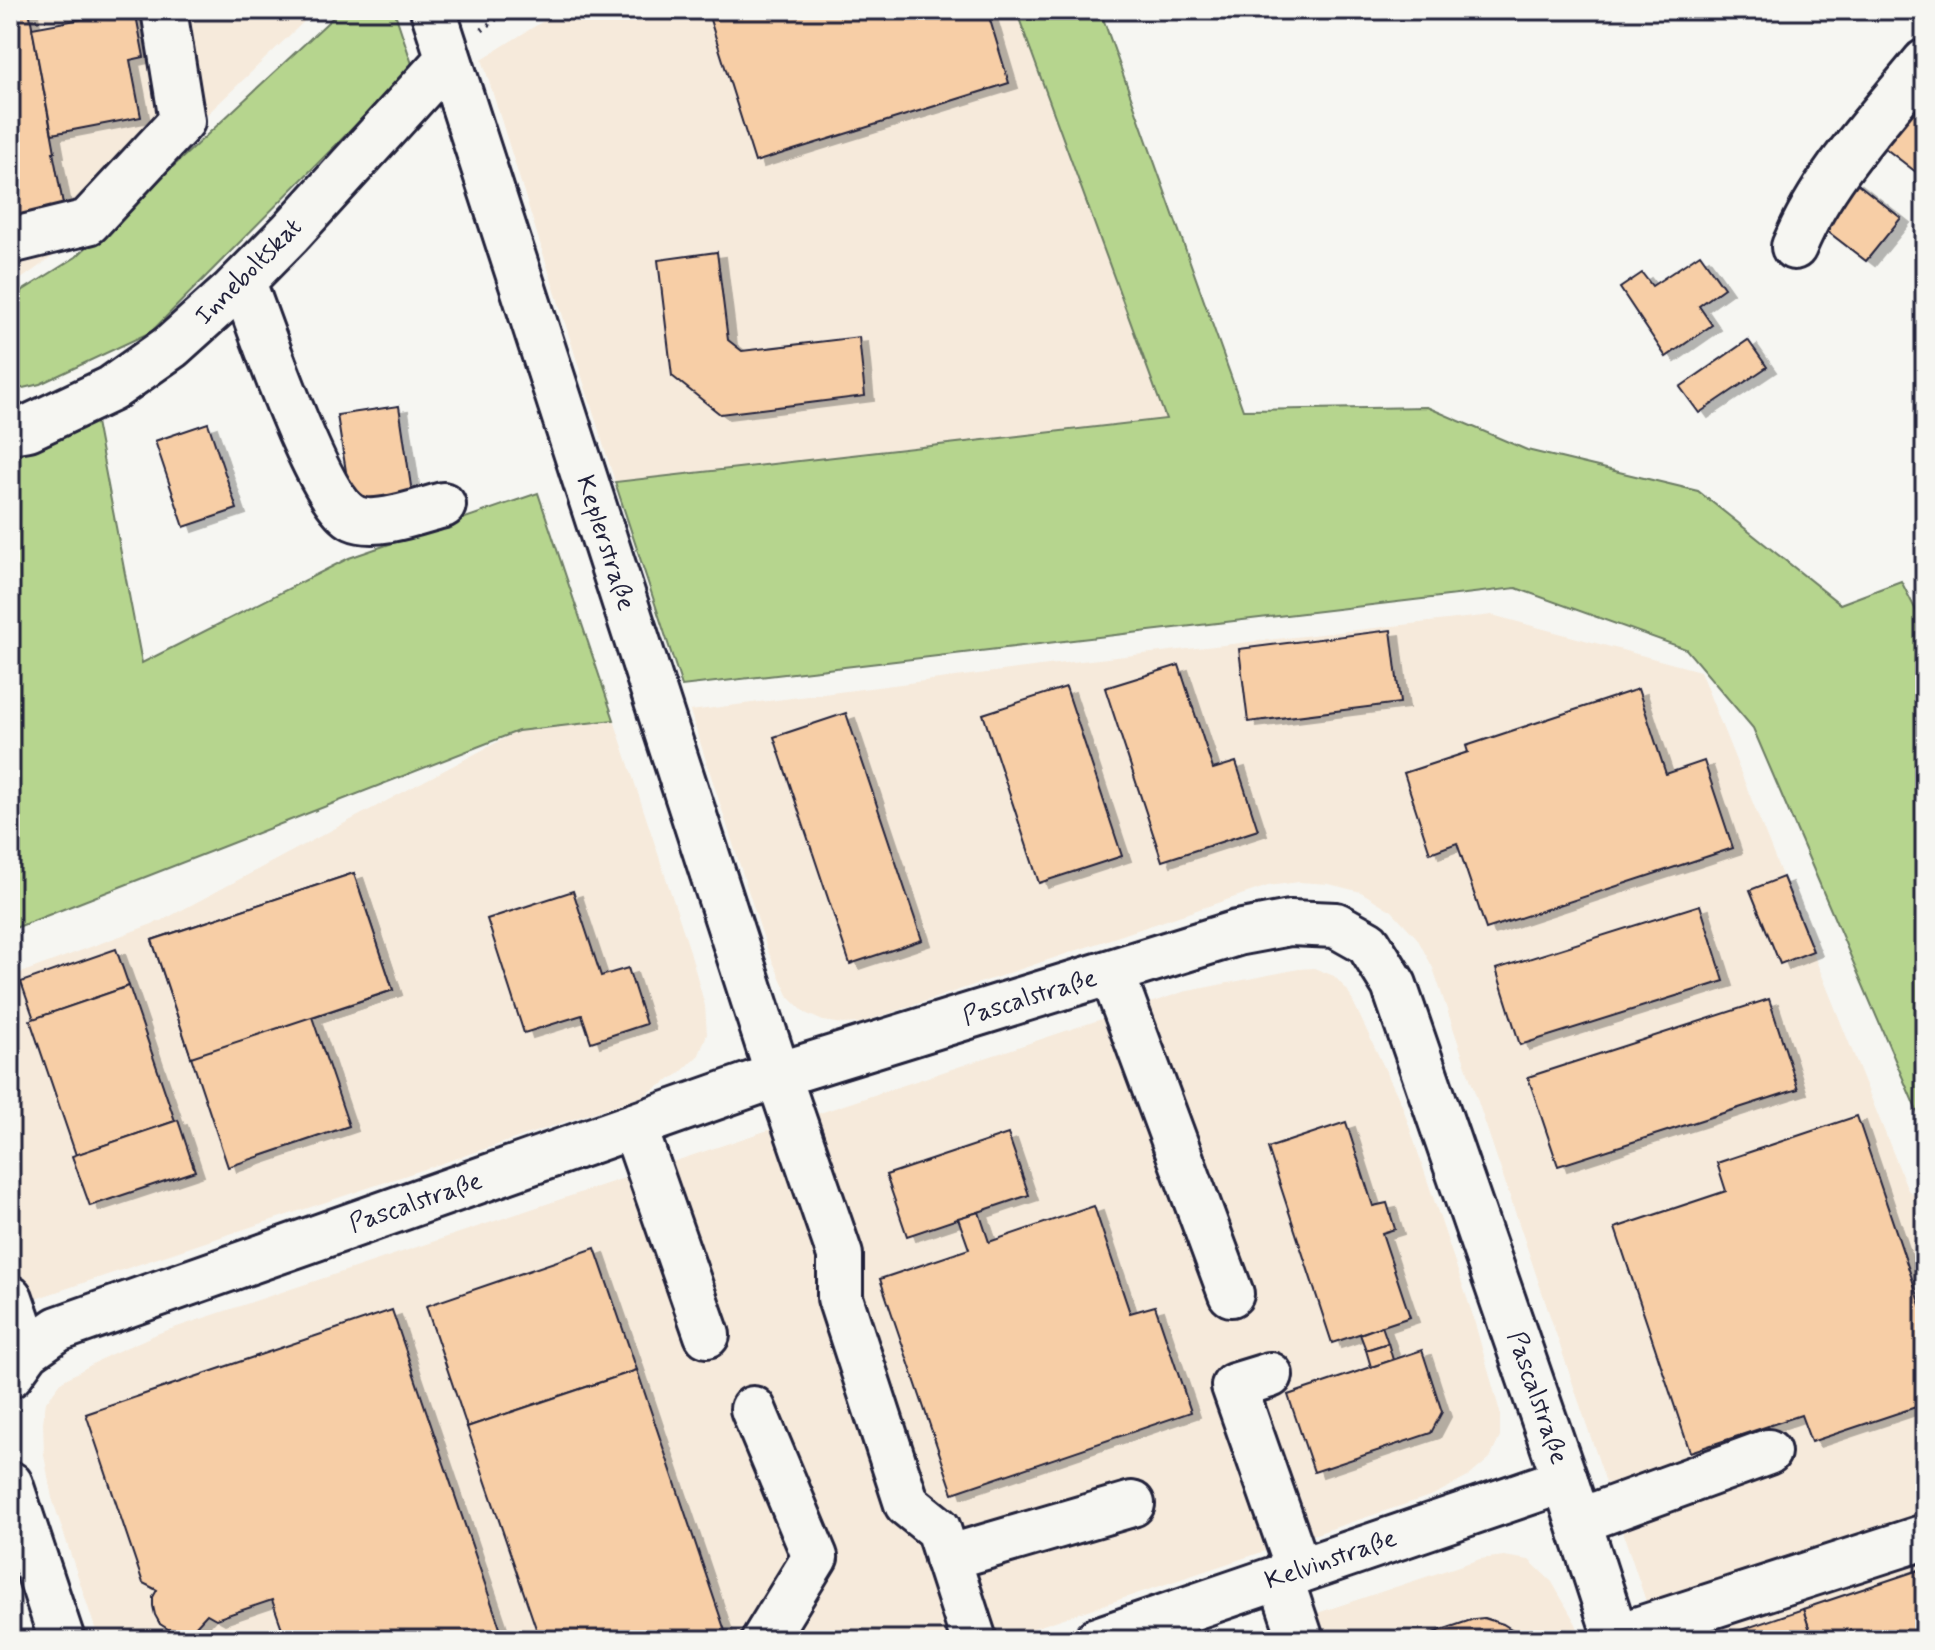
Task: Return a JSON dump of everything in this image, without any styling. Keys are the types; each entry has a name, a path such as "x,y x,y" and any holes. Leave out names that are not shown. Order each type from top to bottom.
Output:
{"street":[{"path":"10,241 88,222 182,121 164,10"},
{"name":"Keplerstraße","path":"433,10 778,1075 840,1255 840,1298 907,1504 938,1529 974,1640"},
{"name":"Inneboltskat","path":"10,431 28,428 111,389 172,346 243,282 448,59"},
{"path":"1794,247 1820,196 1925,62"},
{"path":"243,282 304,440 327,486 343,509 353,518 371,522 443,505"},
{"name":"Pascalstraße","path":"19,1362 58,1329 778,1075 1237,933 1290,923 1336,925 1368,943 1394,985 1579,1521 1616,1638"},
{"path":"1112,973 1231,1294"},
{"path":"634,1126 707,1335"},
{"path":"11,1306 19,1362"},
{"path":"1270,1375 1234,1386 1290,1574 1301,1640"},
{"path":"753,1409 815,1557 764,1640"},
{"path":"1579,1521 1768,1452"},
{"name":"Kelvinstraße","path":"1097,1640 1565,1480"},
{"path":"10,1484 62,1640"},
{"path":"947,1558 1132,1504"},
{"path":"1616,1638 1925,1537"}],"shaded area":[{"path":"10,10 316,10 76,240 17,282 10,282"},
{"path":"561,10 1016,10 1167,419 615,482 482,59"},
{"path":"1492,615 1700,671 1908,1190 1925,1205 1925,1640 1659,1640 1433,968 1417,938 1392,911 1361,892 1329,884 1299,882 1268,886 861,1023 823,1021 805,1013 789,997 767,949 690,711 1072,662"},
{"path":"614,720 705,1006 707,1034 699,1055 679,1074 643,1096 32,1300 10,1318 10,977 163,920 518,731"},
{"path":"1314,968 1334,976 1348,991 1402,1105 1472,1313 1500,1412 1500,1437 1490,1458 1468,1477 1433,1495 998,1640 99,1640 52,1498 44,1455 43,1422 46,1402 62,1381 107,1356 159,1333 1183,992"},
{"path":"1504,1556 1529,1560 1552,1582 1576,1624 1581,1640 1236,1640 1480,1559"}],"green space":[{"path":"341,10 394,10 413,67 151,332 40,384 10,391 10,294 17,294 76,257"},
{"path":"1016,10 1100,10 1243,410 1427,407 1527,450 1698,491 1840,604 1901,581 1925,628 1925,1130 1753,728 1686,649 1516,588 682,686 615,482 1166,419"},
{"path":"95,417 142,663 349,558 538,493 614,720 518,731 10,930 10,450"}],"building":[{"path":"10,10 29,10 64,209 10,219"},
{"path":"135,10 144,57 130,60 141,117 52,134 32,28"},
{"path":"707,10 987,10 1009,83 755,162"},
{"path":"1925,89 1925,179 1881,145"},
{"path":"1853,180 1901,218 1866,261 1818,224"},
{"path":"717,252 728,340 742,351 859,337 865,396 720,414 672,376 658,260"},
{"path":"1700,254 1724,288 1699,306 1712,325 1666,357 1620,288 1642,273 1652,286"},
{"path":"1748,340 1767,367 1699,413 1680,387"},
{"path":"399,406 412,493 351,503 337,415"},
{"path":"208,423 237,509 184,527 155,441"},
{"path":"1391,630 1400,703 1248,722 1239,649"},
{"path":"1179,665 1213,769 1236,762 1258,830 1162,861 1105,688"},
{"path":"1066,687 1122,856 1039,883 983,714"},
{"path":"1638,689 1666,774 1704,761 1733,848 1486,929 1457,843 1430,853 1404,773 1468,752 1466,746"},
{"path":"846,713 922,940 850,964 774,737"},
{"path":"354,873 393,990 312,1017 349,1126 228,1167 152,940"},
{"path":"354,873 393,990 191,1057 152,940"},
{"path":"1783,877 1813,951 1780,964 1750,890"},
{"path":"573,891 601,976 628,968 646,1024 591,1042 582,1015 524,1033 487,919"},
{"path":"1700,905 1724,981 1520,1045 1496,969"},
{"path":"116,949 129,986 34,1019 21,982"},
{"path":"129,986 175,1121 76,1155 30,1020"},
{"path":"1769,999 1798,1089 1558,1166 1528,1077"},
{"path":"1857,1116 1925,1317 1925,1404 1811,1442 1801,1415 1690,1452 1615,1228 1726,1191 1717,1163"},
{"path":"178,1120 195,1171 90,1206 72,1156"},
{"path":"1346,1122 1373,1206 1387,1203 1395,1229 1382,1233 1410,1317 1332,1343 1268,1148"},
{"path":"1008,1134 1029,1195 907,1236 886,1175"},
{"path":"1094,1206 1130,1313 1155,1306 1191,1412 953,1493 880,1279 969,1249 958,1218 979,1212 989,1242"},
{"path":"595,1248 637,1370 467,1427 426,1306"},
{"path":"392,1310 504,1640 286,1640 272,1600 216,1619 207,1614 195,1627 179,1631 160,1624 153,1606 157,1590 143,1583 86,1414"},
{"path":"1382,1326 1388,1343 1366,1350 1360,1334"},
{"path":"1388,1343 1393,1360 1371,1367 1366,1350"},
{"path":"1422,1350 1442,1412 1431,1433 1314,1472 1288,1395"},
{"path":"637,1370 728,1640 540,1640 467,1427"},
{"path":"1925,1568 1925,1640 1813,1640 1803,1609"},
{"path":"1803,1609 1813,1640 1734,1640 1738,1631"},
{"path":"1484,1618 1511,1629 1519,1640 1412,1640 1474,1619"}]}
